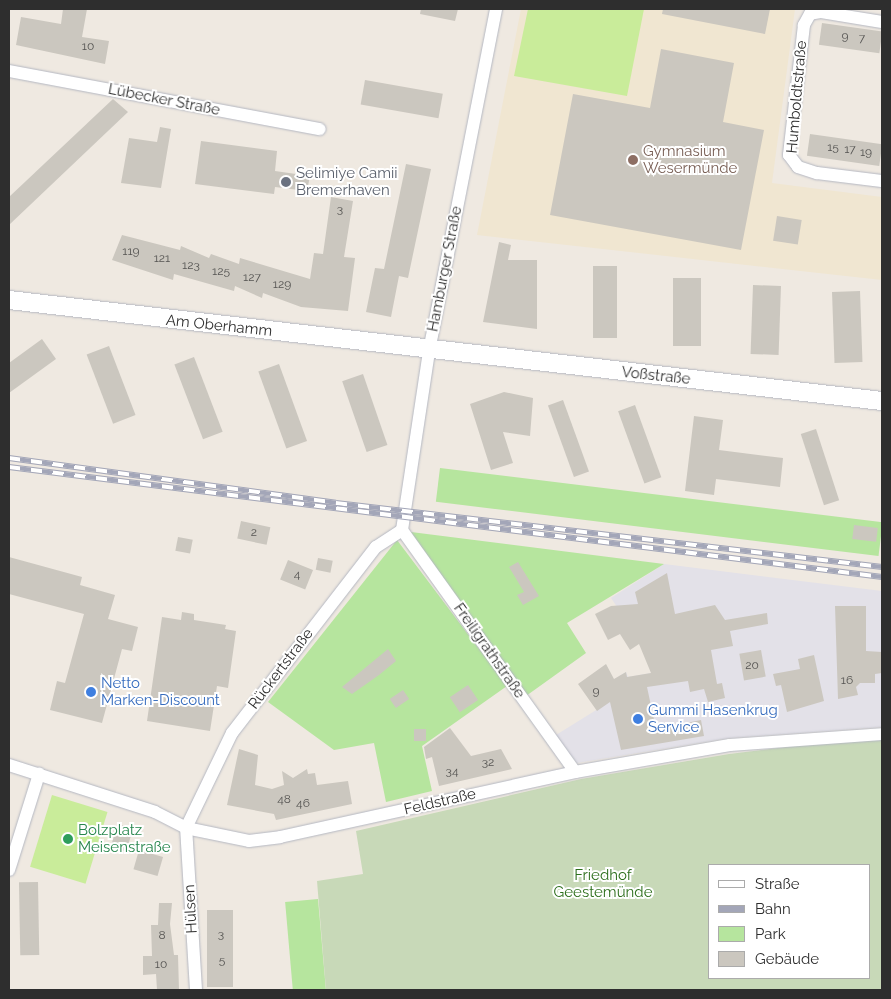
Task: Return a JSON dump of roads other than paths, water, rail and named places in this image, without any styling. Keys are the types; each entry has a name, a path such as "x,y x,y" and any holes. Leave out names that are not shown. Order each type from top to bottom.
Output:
{"street":[{"name":"Hamburger Straße","path":"406,535 429,350 496,9"},
{"name":"Humboldtstraße","path":"882,22 820,12 810,14 804,25 789,155 798,167 817,173 882,181"},
{"name":"Lübecker Straße","path":"9,71 320,129"},
{"name":"Am Oberhamm","path":"11,302 429,350"},
{"name":"Voßstraße","path":"429,350 882,401"},
{"name":"Freiligrathstraße","path":"406,535 575,772"},
{"name":"Rückertstraße","path":"186,828 232,733 376,547 406,535"},
{"name":"Feldstraße","path":"9,765 155,812 186,828 249,840 280,837 575,772 730,745 882,734"},
{"path":"9,870 39,774"},
{"name":"Hülsen","path":"186,828 196,990"}],"railway":[{"path":"9,458 336,503 882,567"},
{"path":"9,467 882,577"}],"place":[{"name":"Gymnasium Wesermünde","path":"633,160"},
{"name":"Selimiye Camii Bremerhaven","path":"286,182"},
{"name":"Netto Marken-Discount","path":"91,692"},
{"name":"Gummi Hasenkrug Service","path":"638,719"},
{"name":"Bolzplatz Meisenstraße","path":"68,839"}],"park label":[{"name":"Friedhof Geestemünde","path":"603,884"}]}
